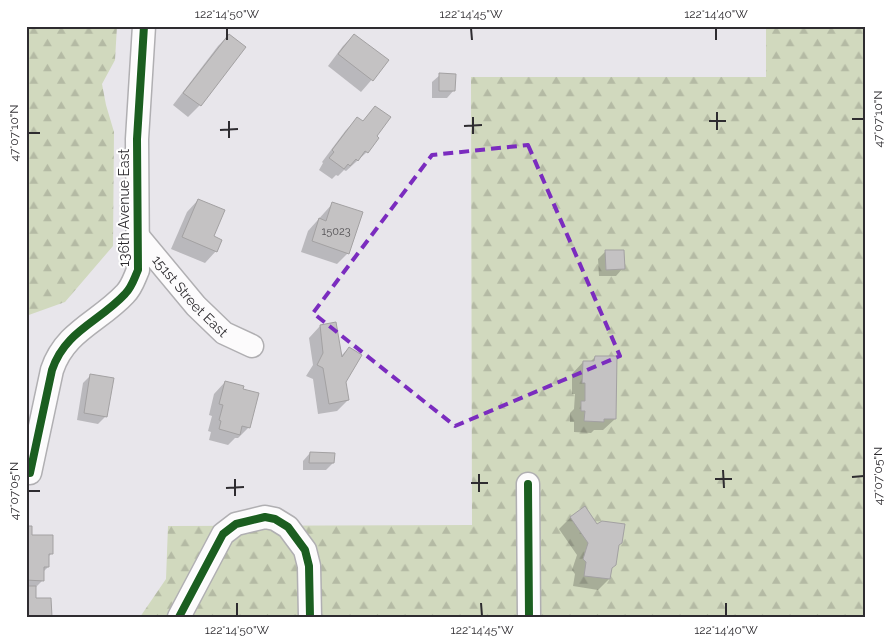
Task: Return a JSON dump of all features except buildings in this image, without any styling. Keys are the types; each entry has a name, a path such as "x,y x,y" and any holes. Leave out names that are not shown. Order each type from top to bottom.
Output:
{"street":[{"name":"136th Avenue East","path":"28,473 56,357 62,348 81,330 124,295 132,286 138,270 137,139 144,26"},
{"name":"151st Street East","path":"137,235 196,306 224,333 252,346"},
{"path":"528,484 529,617"},
{"path":"179,617 223,534 236,524 265,517 275,518 288,527 305,550 309,566 310,617"}],"highlighted area":[{"path":"528,145 620,356 455,426 313,313 432,155"}],"green space":[{"path":"26,26 117,26 115,60 102,84 114,132 113,246 65,302 26,316"},
{"path":"766,26 866,26 866,617 140,617 166,579 168,526 472,525 471,77 766,77"}],"cycle path":[{"path":"26,473 30,473 52,370 58,357 74,336 125,294 138,270 137,139 144,26"},
{"path":"528,484 529,617"},
{"path":"179,617 223,534 236,524 265,517 275,519 288,527 305,550 309,566 310,617"}]}
